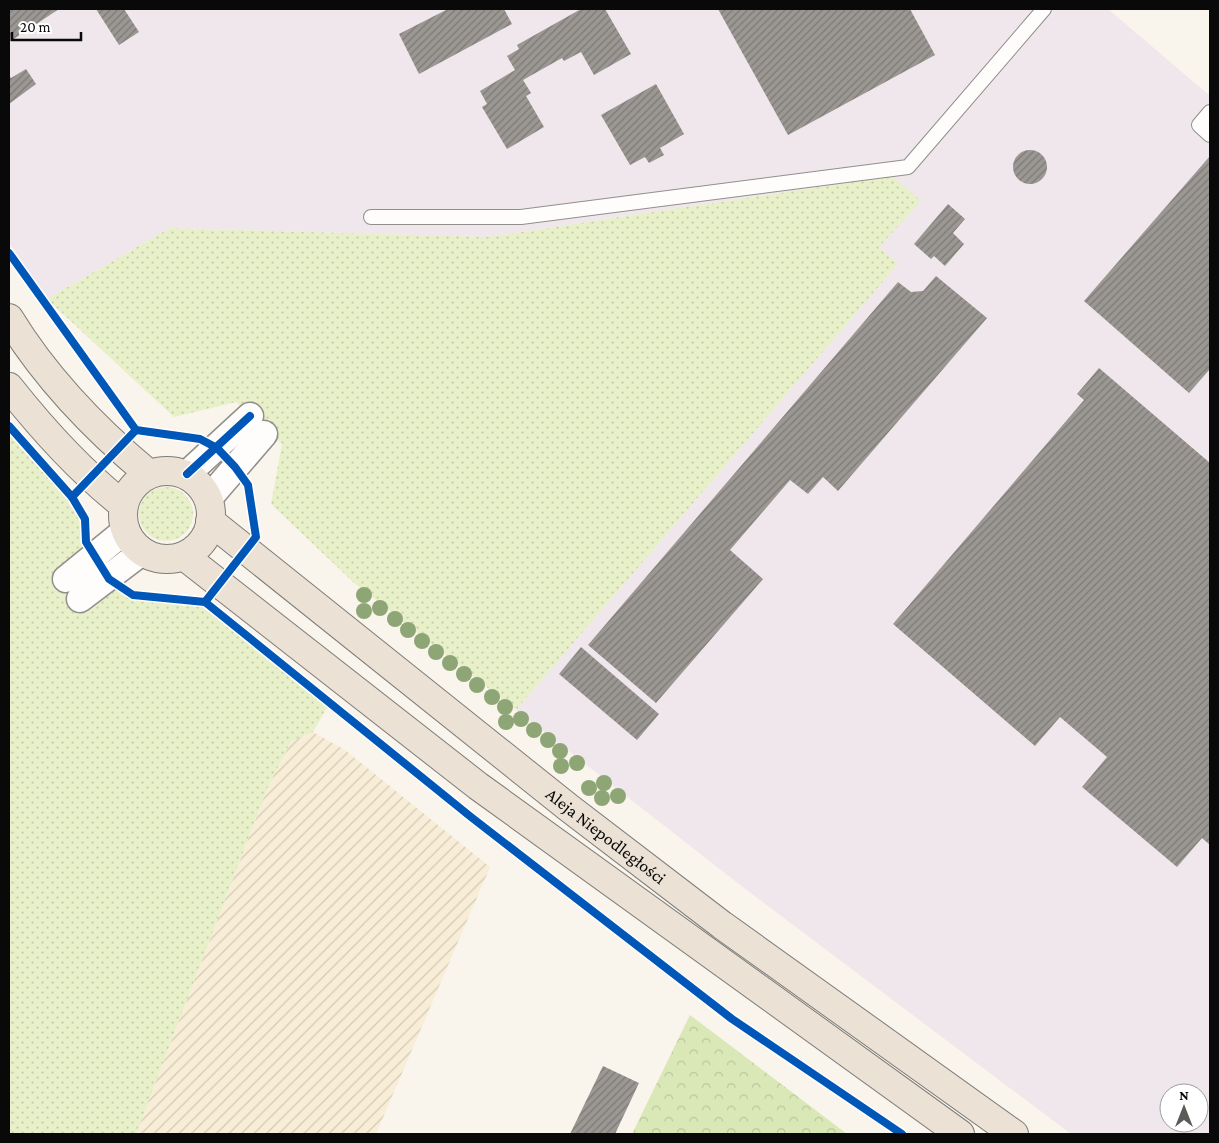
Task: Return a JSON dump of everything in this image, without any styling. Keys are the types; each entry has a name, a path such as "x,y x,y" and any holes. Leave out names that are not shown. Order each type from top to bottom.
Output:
{"main road":[{"path":"9,318 66,394 118,448 149,474"},
{"path":"9,386 38,424 124,517"},
{"path":"162,470 175,470 187,474 199,483 209,509 205,537 196,548 184,556 169,560 155,558 142,552 132,542 124,517 126,493 136,482 149,474 162,470"},
{"name":"Aleja Niepodległości","path":"209,509 486,744 722,925 1014,1134"},
{"name":"Aleja Niepodległości","path":"184,556 478,786 960,1134"}],"street":[{"path":"187,474 257,425 209,509"},
{"path":"124,517 73,589 142,552"}],"lane":[{"path":"372,217 520,217 908,167 1044,9"},
{"path":"1210,112 1199,125 1210,135"}],"shaded area":[{"path":"9,9 1108,9 1210,96 1210,1134 1071,1134 748,891 516,710 898,264 879,247 892,176 488,237 170,228 47,299 9,243"},
{"path":"313,732 345,750 490,867 376,1134 136,1134 267,789 291,741"}],"green space":[{"path":"892,176 921,201 879,247 898,264 516,710 353,582 271,504 282,444 236,402 174,417 47,299 170,228 488,237"},
{"path":"9,426 72,497 85,519 86,542 109,579 133,595 205,602 330,702 313,732 291,741 267,789 136,1134 9,1134"},
{"path":"166,487 176,489 185,495 191,504 193,514 191,524 185,533 176,539 166,541 156,539 147,533 141,524 139,514 141,504 147,495 156,489"},
{"path":"690,1015 847,1134 632,1134"}],"building":[{"path":"9,9 59,9 9,42"},
{"path":"96,9 124,9 139,32 119,45"},
{"path":"448,9 504,9 512,24 419,74 399,34"},
{"path":"581,9 605,9 631,54 594,75 581,52 564,61 562,58 523,80 531,93 526,96 544,127 507,149 482,107 487,104 480,91 515,70 507,56 519,49 517,45"},
{"path":"718,9 910,9 935,55 788,135"},
{"path":"26,69 36,84 9,104 9,75 11,78"},
{"path":"656,84 684,134 660,148 664,155 649,163 645,157 630,165 601,115"},
{"path":"1030,150 1042,155 1047,167 1042,179 1030,184 1018,179 1013,167 1018,155"},
{"path":"1210,156 1210,369 1189,393 1084,301"},
{"path":"948,204 965,219 953,233 964,244 945,266 934,256 931,259 914,244"},
{"path":"936,276 987,318 838,491 823,477 808,494 790,480 730,550 763,579 656,703 588,645 898,282 911,292 923,291"},
{"path":"1099,368 1210,463 1210,845 1202,838 1177,867 1082,787 1107,757 1060,717 1035,746 893,624 1084,400 1077,394"},
{"path":"581,647 659,714 637,740 559,674"},
{"path":"603,1066 639,1083 615,1134 570,1134"}],"cycle path":[{"path":"9,253 136,430 200,439 217,448 235,467 248,485 256,537 205,602"},
{"path":"187,474 250,416"},
{"path":"9,426 72,497 85,519 86,542 109,579 133,595 205,602 471,817 732,1019 902,1134"},
{"path":"72,497 136,430"}]}
